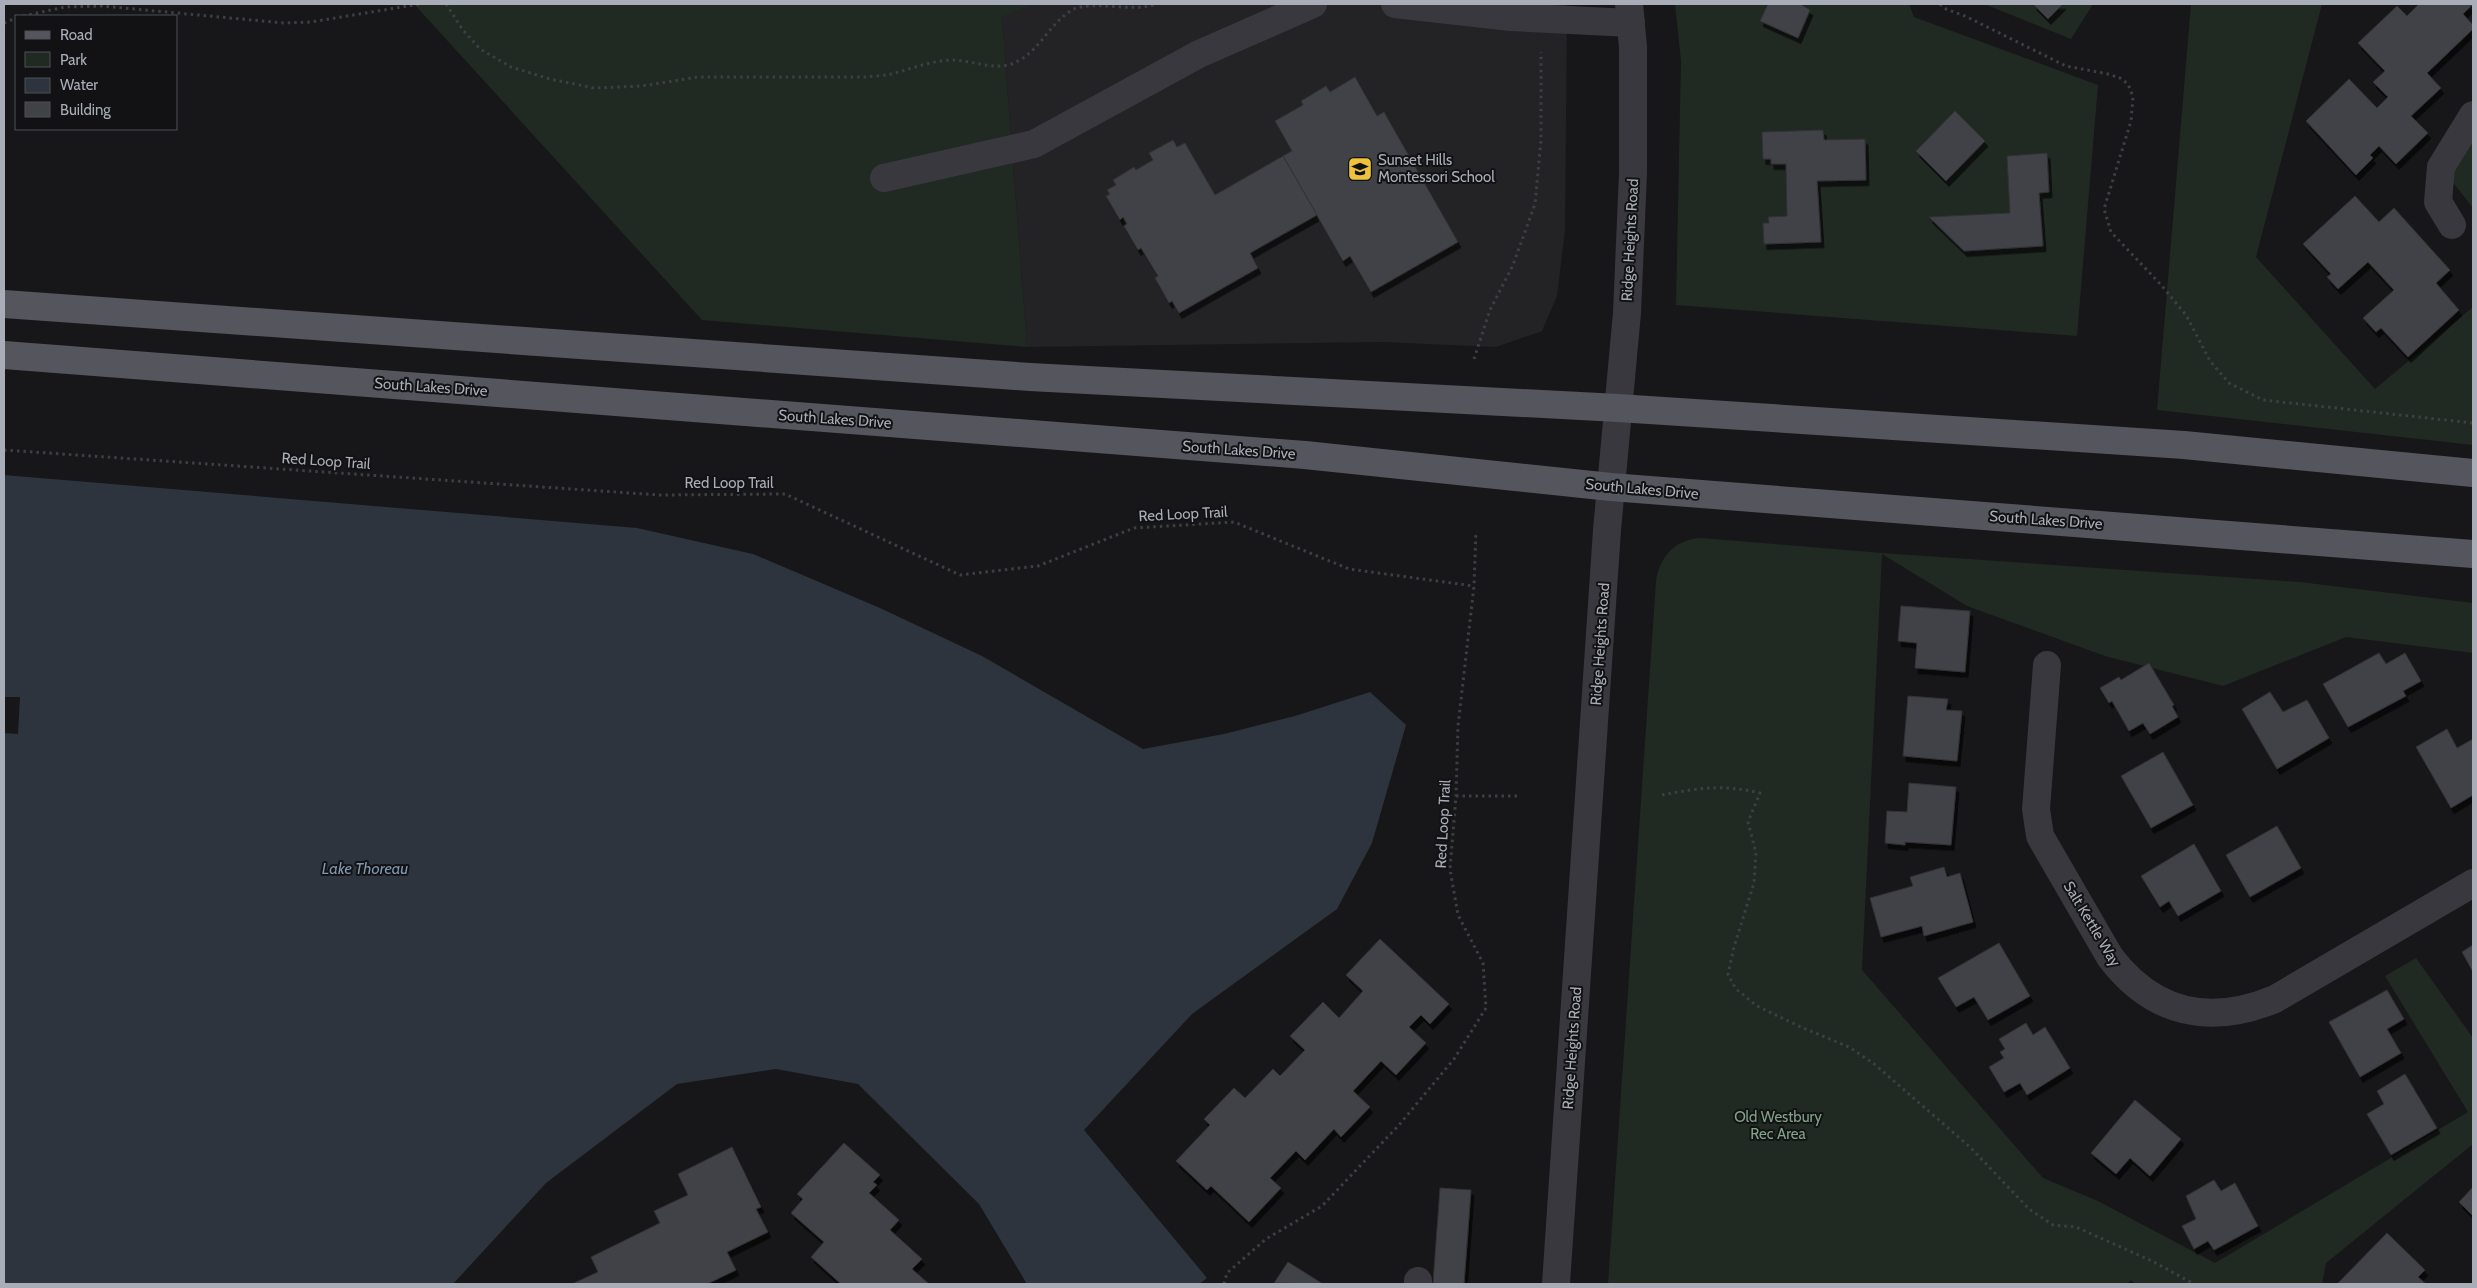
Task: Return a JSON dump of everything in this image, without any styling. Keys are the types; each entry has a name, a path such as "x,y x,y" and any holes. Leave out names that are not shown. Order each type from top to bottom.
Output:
{"main road":[{"path":"4,304 1030,377 1618,408 2184,445 2473,473"},
{"name":"South Lakes Drive","path":"4,355 1305,455 1611,487 2473,554"}],"street":[{"path":"884,178 1034,144 1199,54 1312,4"},
{"path":"1395,4 1511,17 1540,18 1630,14"},
{"name":"Ridge Heights Road","path":"1556,1284 1611,487 1627,313 1633,172 1633,46 1630,14"},
{"path":"2452,225 2438,202 2441,167 2473,115"},
{"name":"Salt Kettle Way","path":"2047,665 2036,809 2040,836 2110,958 2122,973 2148,994 2180,1010 2215,1015 2251,1009 2274,999 2473,883"}],"path":[{"path":"28,15 65,7 102,6 284,23 311,22 420,4"},
{"path":"446,4 463,30 480,49 511,67 550,79 594,88 642,86 698,78 865,77 890,74 928,63 951,60 992,66 1009,66 1032,52 1059,22 1075,8 1092,5 1142,7 1157,4"},
{"path":"1940,4 1946,9 1965,16 2066,66 2108,74 2120,78 2128,84 2133,97 2131,121 2104,209 2109,224 2112,232 2186,315 2210,361 2229,383 2262,400 2473,422"},
{"path":"1474,359 1490,310 1513,264 1535,204 1542,140 1540,18"},
{"name":"Red Loop Trail","path":"4,450 659,495 784,494 960,575 1038,566 1134,528 1234,522 1349,569 1474,586 1458,726 1456,796 1450,869 1458,915 1483,962 1486,1008 1454,1059 1399,1125 1322,1206 1266,1239 1227,1273 1224,1284"},
{"path":"1474,586 1476,531"},
{"path":"1662,795 1706,787 1735,787 1760,792 1748,822 1756,853 1754,883 1734,947 1728,975 1736,989 1757,1006 1802,1028 1849,1047 1873,1063 1970,1147 2029,1209 2053,1225 2076,1226 2154,1262 2194,1284"},
{"path":"1456,796 1517,796"}],"shaded area":[{"path":"1033,4 1567,4 1565,230 1557,296 1542,331 1496,347 1383,342 1027,347 1002,16"}],"green space":[{"path":"414,4 1033,4 1002,17 1027,347 702,320"},
{"path":"1675,4 1909,4 1914,17 2098,85 2077,336 1676,305 1681,61"},
{"path":"1984,4 2093,4 2071,39"},
{"path":"2191,4 2322,4 2256,257 2375,389 2473,307 2473,445 2157,410"},
{"path":"2473,107 2473,208 2441,167"},
{"name":"Old Westbury Rec Area","path":"1702,538 1882,553 2300,582 2473,603 2473,653 2346,637 2223,686 2105,656 1967,606 1882,554 1862,970 2043,1178 2098,1201 2215,1263 2468,1112 2385,976 2416,958 2473,1038 2473,1144 2326,1263 2322,1284 2136,1284 2131,1280 2127,1284 1608,1284 1656,581 1661,564 1670,550 1692,539"}],"water":[{"name":"Lake Thoreau","path":"4,475 637,528 753,554 880,608 982,656 1143,749 1224,734 1295,716 1370,692 1406,725 1372,843 1337,909 1192,1014 1084,1130 1207,1278 1199,1284 1027,1284 979,1204 858,1084 776,1069 677,1084 546,1183 453,1284 4,1284"}],"pier":[{"path":"4,697 20,697 18,734 4,733"}],"building":[{"path":"1768,4 1800,4 1810,10 1798,38 1760,21"},
{"path":"2033,4 2063,4 2048,19"},
{"path":"2419,4 2473,4 2463,14 2473,25 2473,29 2427,73 2441,88 2411,116 2428,133 2396,164 2379,146 2370,155 2373,158 2356,175 2306,121 2349,79 2377,108 2388,97 2373,82 2385,71 2358,43 2397,6 2407,16"},
{"name":"Sunset Hills Montessori School","path":"1355,77 1377,116 1384,112 1458,242 1371,292 1350,256 1343,261 1283,156 1292,151 1275,121 1303,105 1301,101 1326,86 1330,92"},
{"path":"1955,111 1985,141 1946,181 1916,151"},
{"path":"1823,130 1824,140 1865,139 1866,180 1817,181 1821,242 1764,244 1763,223 1769,223 1768,217 1787,216 1786,164 1771,164 1771,159 1763,159 1762,132"},
{"path":"1173,140 1177,147 1185,143 1215,195 1283,156 1317,215 1250,253 1258,268 1179,313 1172,301 1169,303 1155,278 1158,276 1141,248 1138,250 1124,226 1127,224 1123,217 1120,220 1106,196 1110,194 1107,190 1116,185 1113,180 1134,167 1136,170 1153,160 1149,153"},
{"path":"2047,153 2049,192 2039,193 2043,246 1964,251 1929,217 2010,213 2007,156"},
{"path":"2355,196 2379,222 2394,208 2450,270 2436,283 2459,310 2408,357 2381,328 2376,332 2363,318 2394,290 2368,262 2338,289 2327,277 2331,274 2303,244"},
{"path":"1901,606 1970,611 1965,672 1915,668 1917,643 1898,641"},
{"path":"2379,653 2386,664 2405,653 2421,681 2403,691 2406,696 2348,727 2323,684"},
{"path":"2149,663 2174,705 2172,706 2178,717 2150,734 2143,723 2129,731 2112,701 2109,703 2100,688 2119,677 2121,680"},
{"path":"2270,692 2283,712 2307,700 2329,738 2277,769 2242,709"},
{"path":"1908,696 1948,699 1946,710 1962,711 1957,761 1903,756"},
{"path":"2447,729 2457,748 2473,739 2473,795 2451,808 2416,747"},
{"path":"2163,752 2193,805 2151,828 2121,776"},
{"path":"1909,783 1956,787 1951,845 1905,842 1905,845 1885,843 1887,811 1907,812"},
{"path":"2277,826 2301,868 2250,897 2226,855"},
{"path":"2194,844 2221,891 2178,916 2169,901 2160,907 2141,876"},
{"path":"1944,867 1947,877 1960,873 1973,922 1924,936 1922,926 1881,937 1870,898 1913,886 1910,877"},
{"path":"1380,939 1449,1004 1430,1024 1421,1015 1409,1027 1426,1043 1396,1075 1381,1061 1353,1091 1370,1107 1341,1137 1334,1129 1305,1160 1296,1151 1270,1178 1281,1188 1249,1222 1211,1186 1207,1190 1176,1161 1210,1125 1204,1119 1234,1088 1245,1098 1273,1069 1280,1076 1305,1050 1290,1036 1323,1002 1339,1018 1363,991 1346,975"},
{"path":"1999,943 2030,996 1988,1020 1974,997 1956,1007 1938,978"},
{"path":"2473,945 2473,972 2462,952"},
{"path":"2387,990 2404,1019 2387,1029 2401,1053 2360,1077 2329,1022"},
{"path":"2026,1023 2033,1035 2045,1027 2070,1068 2027,1095 2020,1083 2004,1092 1989,1067 2004,1058 2000,1052 2005,1049 1999,1039"},
{"path":"2405,1074 2437,1128 2391,1155 2367,1114 2384,1104 2377,1091"},
{"path":"2135,1100 2181,1139 2150,1176 2130,1158 2116,1174 2091,1153"},
{"path":"844,1143 880,1175 873,1182 877,1185 869,1193 899,1220 890,1230 922,1259 912,1269 929,1284 841,1284 811,1257 824,1242 791,1213 803,1199 797,1194"},
{"path":"732,1147 761,1207 756,1209 768,1232 727,1252 736,1270 707,1284 572,1284 598,1272 591,1257 660,1223 654,1211 688,1195 678,1174"},
{"path":"2214,1180 2221,1191 2235,1183 2258,1226 2214,1250 2208,1241 2194,1249 2182,1226 2196,1219 2186,1196"},
{"path":"2473,1187 2473,1216 2459,1202"},
{"path":"1440,1188 1471,1190 1464,1284 1433,1284"},
{"path":"2387,1233 2425,1270 2418,1277 2426,1284 2338,1283"},
{"path":"1288,1262 1323,1284 1274,1283"}],"place":[{"name":"Sunset Hills Montessori School","path":"1360,169"}]}
